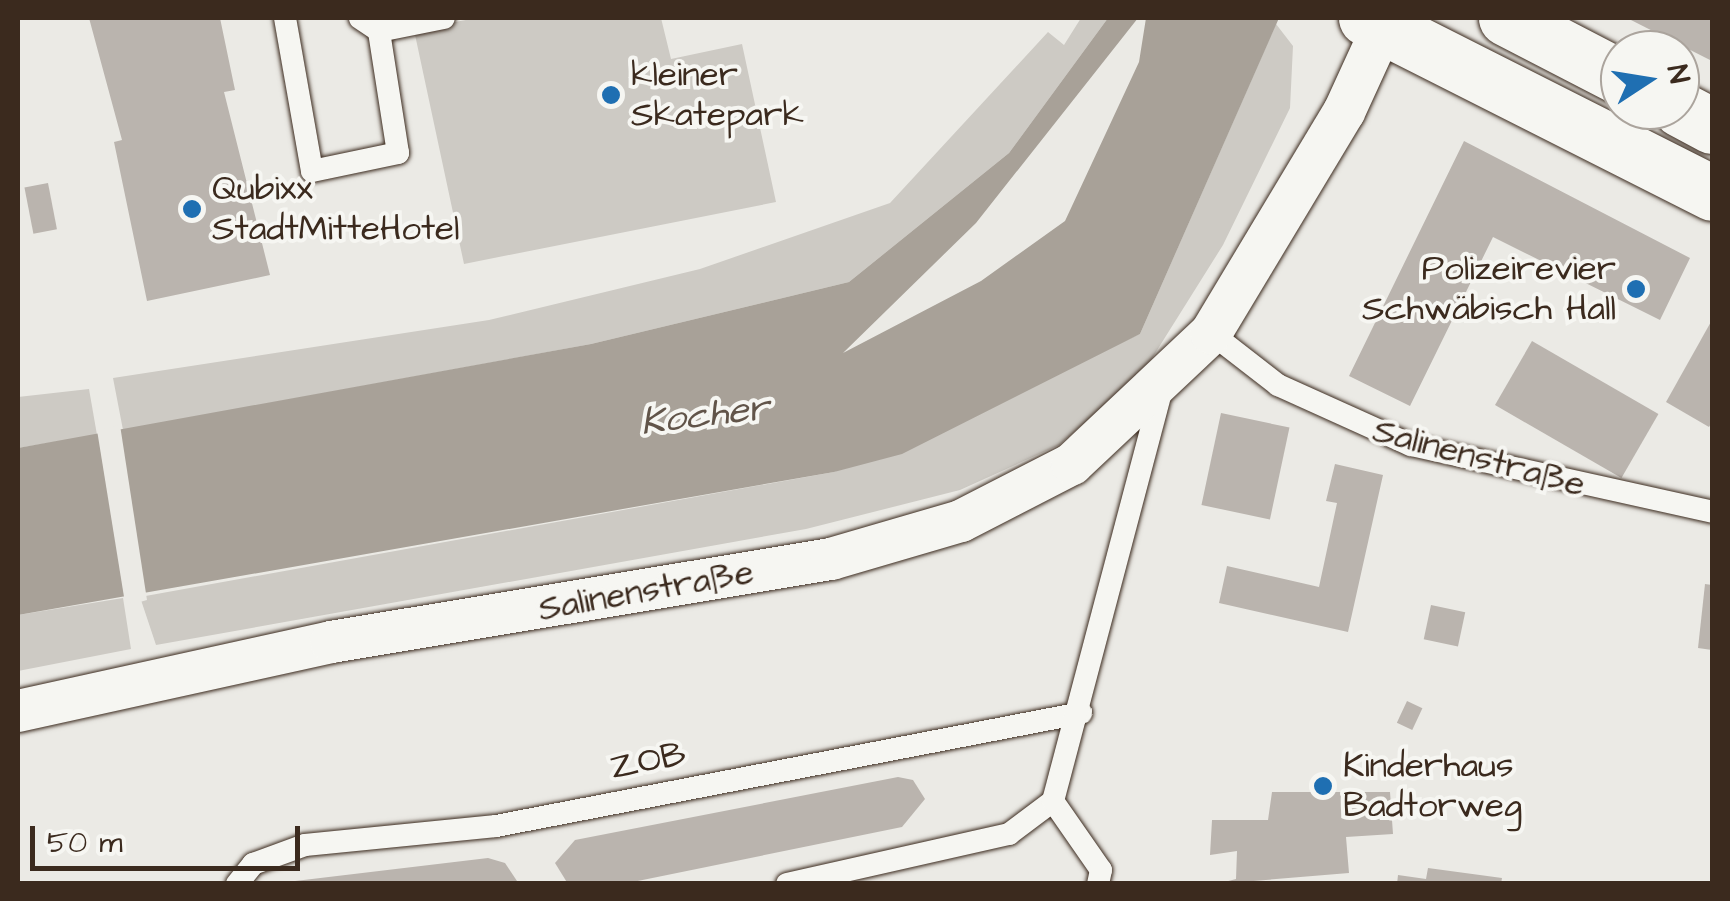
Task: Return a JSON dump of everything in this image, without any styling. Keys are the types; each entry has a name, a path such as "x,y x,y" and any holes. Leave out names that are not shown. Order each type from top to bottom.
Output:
{"main road":[{"path":"1506,18 1600,67"},
{"path":"1378,20 1712,193"}],"street":[{"name":"Salinenstraße","path":"18,711 332,642 831,559 961,521 1072,464 1162,387 1211,333 1344,112 1378,20"}],"lane":[{"path":"285,18 312,171 398,153 370,24 444,18"},
{"name":"Salinenstraße","path":"1211,333 1278,386 1411,446 1712,512"},
{"path":"787,884 1009,834 1054,801 1081,713 1162,387"},
{"name":"ZOB","path":"237,884 253,864 305,845 496,826 1081,713"},
{"path":"1054,801 1101,870 1098,884"}],"shaded area":[{"path":"476,18 661,18 671,59 742,44 776,202 464,264 414,30"},
{"path":"1081,18 1108,18 1009,153 849,282 591,344 123,430 113,378 489,320 700,269 890,203 1048,32 1064,45"},
{"path":"1276,24 1293,46 1290,108 1223,245 1144,371 1059,445 960,490 806,529 156,645 140,597 834,472 1140,334"},
{"path":"89,389 97,435 18,448 18,397"},
{"path":"123,598 131,649 18,671 18,615"}],"water":[{"name":"Kocher","path":"1108,18 1138,18 976,223 843,353 981,281 1065,221 1139,62 1146,18 1279,18 1140,334 902,454 834,472 18,615 18,448 591,344 849,282 1009,153"}],"pier":[{"path":"120,425 147,600 140,602 125,603 97,430"}],"building":[{"name":"Qubixx StadtMitteHotel","path":"89,18 220,18 235,90 224,92 270,275 147,301 114,142 122,140"},
{"path":"1627,18 1712,18 1712,61 1700,55 1700,30 1651,30"},
{"name":"Polizeirevier Schwäbisch Hall","path":"1464,141 1690,258 1660,320 1493,237 1410,406 1349,376"},
{"path":"48,183 57,229 33,234 24,188"},
{"path":"1712,320 1712,422 1709,427 1666,402"},
{"path":"1532,341 1658,414 1621,478 1495,405"},
{"path":"1221,413 1289,428 1270,519 1201,505"},
{"path":"1335,464 1383,475 1348,632 1219,603 1227,566 1319,587 1337,503 1326,501"},
{"path":"1705,584 1712,585 1712,650 1698,648"},
{"path":"1431,605 1465,612 1458,647 1424,639"},
{"path":"1407,701 1422,708 1412,730 1397,723"},
{"path":"898,777 913,780 925,799 902,827 623,884 568,884 555,863 575,840"},
{"path":"1272,792 1390,792 1393,834 1346,837 1349,873 1217,884 1236,879 1237,851 1210,855 1212,820 1268,820"},
{"path":"488,858 505,863 519,884 270,884"},
{"path":"1428,868 1502,878 1501,884 1397,884 1398,875 1426,879"}],"place":[{"name":"kleiner Skatepark","path":"611,95"},
{"name":"Qubixx StadtMitteHotel","path":"192,209"},
{"name":"Polizeirevier Schwäbisch Hall","path":"1636,289"},
{"name":"Kinderhaus Badtorweg","path":"1323,786"}]}
